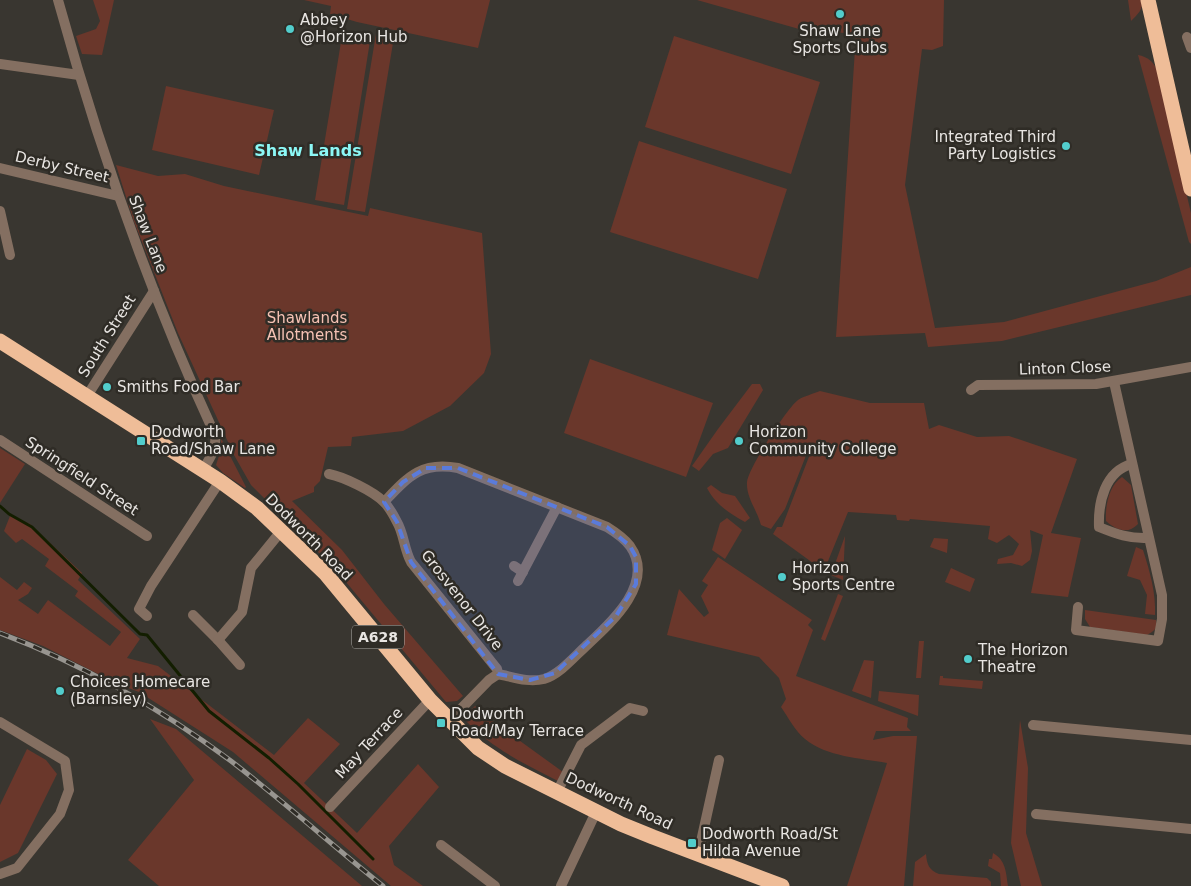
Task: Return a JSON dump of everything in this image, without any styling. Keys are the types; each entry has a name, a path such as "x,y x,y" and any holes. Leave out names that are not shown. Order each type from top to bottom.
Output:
{"highway":[{"path":"1148,0 1191,189"},
{"name":"Dodworth Road","path":"0,341 220,481 257,508 325,573 430,700 478,748 505,766 596,812 653,838 782,886"}],"street":[{"name":"Shaw Lane","path":"58,0 79,75 118,196 179,354 215,435 216,444 202,470"},
{"path":"1187,37 1191,48"},
{"path":"0,64 79,75"},
{"name":"Derby Street","path":"0,168 118,196"},
{"path":"0,211 10,255"},
{"name":"South Street","path":"87,396 154,291"},
{"name":"Linton Close","path":"971,390 978,385 1096,384 1191,367"},
{"path":"1078,607 1076,630 1158,640 1162,619 1162,595 1114,382"},
{"name":"Springfield Street","path":"0,440 147,536"},
{"path":"1132,464 1123,466 1111,479 1104,491 1099,511 1099,526 1116,534 1135,539 1148,538"},
{"path":"384,502 403,482 416,472 426,468 447,466 470,472 606,527 620,536 630,546 636,557 637,576 631,595 616,616 569,662 555,673 544,678 530,680 498,674"},
{"name":"Grosvenor Drive","path":"329,474 342,472 384,502 398,522 406,552 411,562 497,669 498,674 489,680 450,720"},
{"path":"147,616 140,610 151,586 220,481"},
{"path":"518,573 556,507"},
{"path":"218,640 242,612 251,568 282,530"},
{"path":"193,615 240,665"},
{"name":"May Terrace","path":"330,807 430,700"},
{"path":"557,792 581,745 630,708 643,711"},
{"path":"0,722 65,761 69,790 60,814 16,868 0,874"},
{"path":"1033,725 1191,740"},
{"path":"698,855 718,760"},
{"path":"562,886 596,812"},
{"path":"1036,814 1191,830"},
{"path":"441,845 496,886"}],"highlighted area":[{"path":"426,468 458,468 607,527 630,546 636,557 636,584 616,616 555,673 530,680 498,674 411,562 397,522 384,502 403,482"}],"green space":[{"path":"93,0 114,0 102,55 82,54 76,36 96,29 100,21"},
{"path":"304,0 490,0 478,48 357,22 330,14 331,6"},
{"path":"697,0 944,0 943,46 932,50 922,49 905,185 935,328 1004,322 1156,281 1191,267 1191,295 1002,341 928,347 925,333 836,337 856,34 799,29"},
{"path":"1128,0 1142,0 1141,9 1131,21"},
{"path":"376,34 394,37 365,212 347,209"},
{"path":"342,36 370,41 344,205 315,200"},
{"path":"674,36 820,82 791,174 645,127"},
{"path":"1138,55 1149,60 1157,69 1191,213 1191,244 1189,242"},
{"path":"166,86 274,110 259,175 152,150"},
{"path":"639,141 787,189 758,279 610,232"},
{"name":"Shawlands Allotments","path":"116,165 158,176 185,174 224,186 368,216 370,208 482,233 491,354 484,373 450,406 403,431 352,437 351,446 328,447 320,481 314,487 314,492 292,501 342,550 384,604 463,696 457,701 446,702 336,570 251,485 234,455 178,333 133,219"},
{"path":"590,359 713,403 686,477 564,433"},
{"path":"752,384 760,384 763,390 728,448 713,454 699,471 692,466"},
{"path":"820,391 870,403 924,403 929,429 939,425 977,437 1009,436 1077,459 1051,533 1081,538 1068,597 1031,593 1043,535 1030,530 1032,551 1030,560 1022,566 1011,563 997,564 998,559 1013,555 1019,544 1009,535 997,543 988,539 990,526 910,519 909,521 897,520 896,515 848,512 824,571 773,534 777,527 782,527 810,454 807,453 785,509 771,529 761,525 748,493 747,482 749,475 769,439 793,405 798,400"},
{"path":"221,438 245,488 223,473 216,465 221,450"},
{"path":"0,448 25,464 0,503"},
{"path":"1122,477 1131,485 1138,524 1126,530 1118,529 1106,521 1106,509 1111,490"},
{"path":"711,485 722,493 735,496 750,518 745,522 723,508 707,488"},
{"path":"10,516 30,524 82,573 78,580 140,639 127,658 158,666 274,755 308,718 340,744 304,783 357,833 418,764 439,787 389,846 394,865 423,886 391,886 233,752 139,692 118,684 43,646 0,630 0,577 17,590 24,582 32,588 28,594 18,600 38,614 48,600 110,646 121,632 75,596 78,591 45,566 49,559 22,539 16,543 4,531"},
{"path":"727,518 742,530 725,559 712,550 720,523"},
{"path":"845,536 843,580 831,575"},
{"path":"934,538 948,539 947,553 930,547"},
{"path":"1136,547 1143,550 1148,566 1155,615 1145,614 1147,595 1140,580 1127,576"},
{"path":"718,557 812,620 808,625 813,630 796,676 908,718 907,727 911,731 876,731 873,740 893,736 917,736 904,886 847,886 887,763 823,750 801,736 781,707 786,699 779,678 759,657 667,635 679,589 704,617 709,613 701,596 708,585 702,581"},
{"path":"951,568 975,579 970,592 945,582"},
{"path":"838,594 843,596 825,641 821,639"},
{"path":"1085,610 1156,620 1156,628 1147,635 1090,627 1085,619"},
{"path":"919,641 924,641 921,678 916,678"},
{"path":"864,660 874,661 871,698 852,691"},
{"path":"940,676 943,676 943,678 983,681 982,689 939,685"},
{"path":"879,691 919,695 918,716 878,701"},
{"path":"475,706 487,717 563,772 558,781 509,755 476,731 466,721 467,714"},
{"path":"150,719 176,729 362,886 159,886 128,860 194,780"},
{"path":"1020,720 1028,768 1026,833 1042,886 1021,886 1011,843"},
{"path":"27,749 46,760 57,774 18,853 0,862 0,805"},
{"path":"993,853 1003,863 1008,886 1001,886 1000,873 988,866 989,859 992,859"},
{"path":"926,854 929,867 939,874 987,878 991,882 991,886 913,886 915,862"}],"waterway":[{"path":"0,506 9,514 32,527 140,634 147,635 209,711 269,758 298,784 373,859"}],"railway":[{"path":"0,633 31,645 90,673 176,723 231,761 383,886"}],"place":[{"name":"Shaw Lane Sports Clubs","path":"840,14"},
{"name":"Abbey @Horizon Hub","path":"290,29"},
{"name":"Integrated Third Party Logistics","path":"1066,146"},
{"name":"Smiths Food Bar","path":"107,387"},
{"name":"Dodworth Road/Shaw Lane","path":"141,441"},
{"name":"Horizon Community College","path":"739,441"},
{"name":"Horizon Sports Centre","path":"782,577"},
{"name":"The Horizon Theatre","path":"968,659"},
{"name":"Choices Homecare (Barnsley)","path":"60,691"},
{"name":"Dodworth Road/May Terrace","path":"441,723"},
{"name":"Dodworth Road/St Hilda Avenue","path":"692,843"}],"district":[{"name":"Shaw Lands","path":"308,150"}]}
